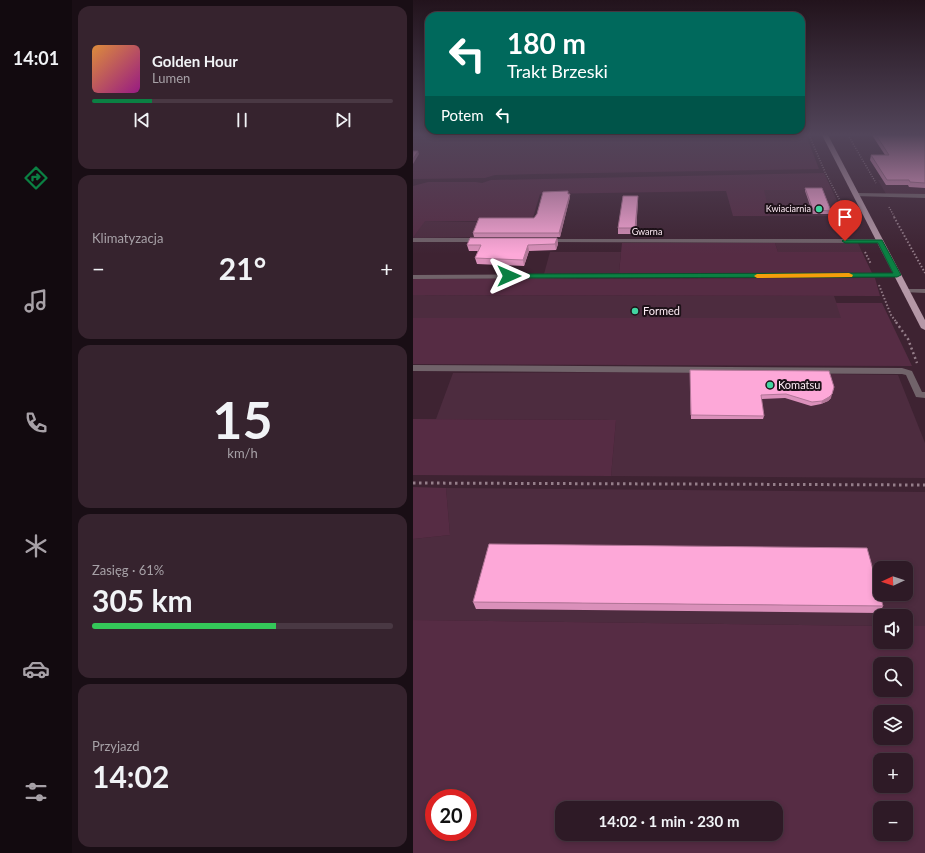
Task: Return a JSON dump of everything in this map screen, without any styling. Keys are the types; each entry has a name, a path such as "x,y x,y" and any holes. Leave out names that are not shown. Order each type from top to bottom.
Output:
{"main road":[{"path":"846,175 925,328"}],"street":[{"path":"413,240 493,241"},
{"name":"Gwarna","path":"537,241 880,241"}],"lane":[{"path":"856,195 925,196"},
{"path":"413,276 897,275"},
{"path":"905,291 925,291"},
{"path":"413,368 902,370 909,373 919,395 925,395"}],"path":[{"path":"826,175 861,241 891,315 908,339 919,368"},
{"path":"871,175 925,273"},
{"path":"413,483 925,485"}],"shaded area":[{"path":"413,175 505,175 495,175 485,178 413,179"},
{"path":"738,175 825,175 832,190 764,190 770,216 733,216 726,191 540,194 532,221 425,221 413,238 413,186 428,182 482,183 491,180"},
{"path":"878,180 925,181 925,194 886,194"},
{"path":"763,190 832,190 844,216 770,216"},
{"path":"424,221 480,222 474,237 413,238"},
{"path":"622,243 775,243 778,252 862,252 872,273 619,273"},
{"path":"775,243 858,243 862,252 778,252"},
{"path":"550,252 621,252 619,273 544,274"},
{"path":"875,278 880,296 413,295 413,279"},
{"path":"413,295 834,296 842,318 413,318"},
{"path":"836,303 882,303 912,366 413,364 413,318 841,318"},
{"path":"690,372 898,375 925,443 925,478 611,476 616,420 436,419 453,373"},
{"path":"413,419 616,420 611,476 413,475"},
{"path":"413,487 446,488 450,535 413,539"},
{"path":"446,488 925,492 925,626 913,626 913,609 873,609 873,626 413,620 413,539 450,535"},
{"path":"413,620 873,626 873,649 913,649 913,626 925,626 925,853 413,853"}],"building":[{"path":"884,175 925,175 925,183 910,182 909,180 887,180"},
{"path":"805,188 822,188 831,211 813,210"},
{"path":"568,191 568,194 570,194 559,233 473,233 479,218 534,218 537,214 543,192"},
{"path":"623,196 638,196 635,228 618,228"},
{"path":"470,238 557,238 555,244 528,245 523,260 475,258 481,245 467,245"},
{"path":"690,370 829,371 834,387 832,394 822,401 812,402 786,394 761,395 764,416 691,415"},
{"path":"489,544 867,548 873,570 873,601 882,601 883,606 473,602"}],"slow traffic":[{"path":"757,276 849,275"}],"place":[{"name":"Kwiaciarnia","path":"819,209"},
{"name":"Formed","path":"635,311"},
{"name":"Komatsu","path":"770,385"}],"route":[{"path":"509,276 897,275 880,241 845,241"}]}
